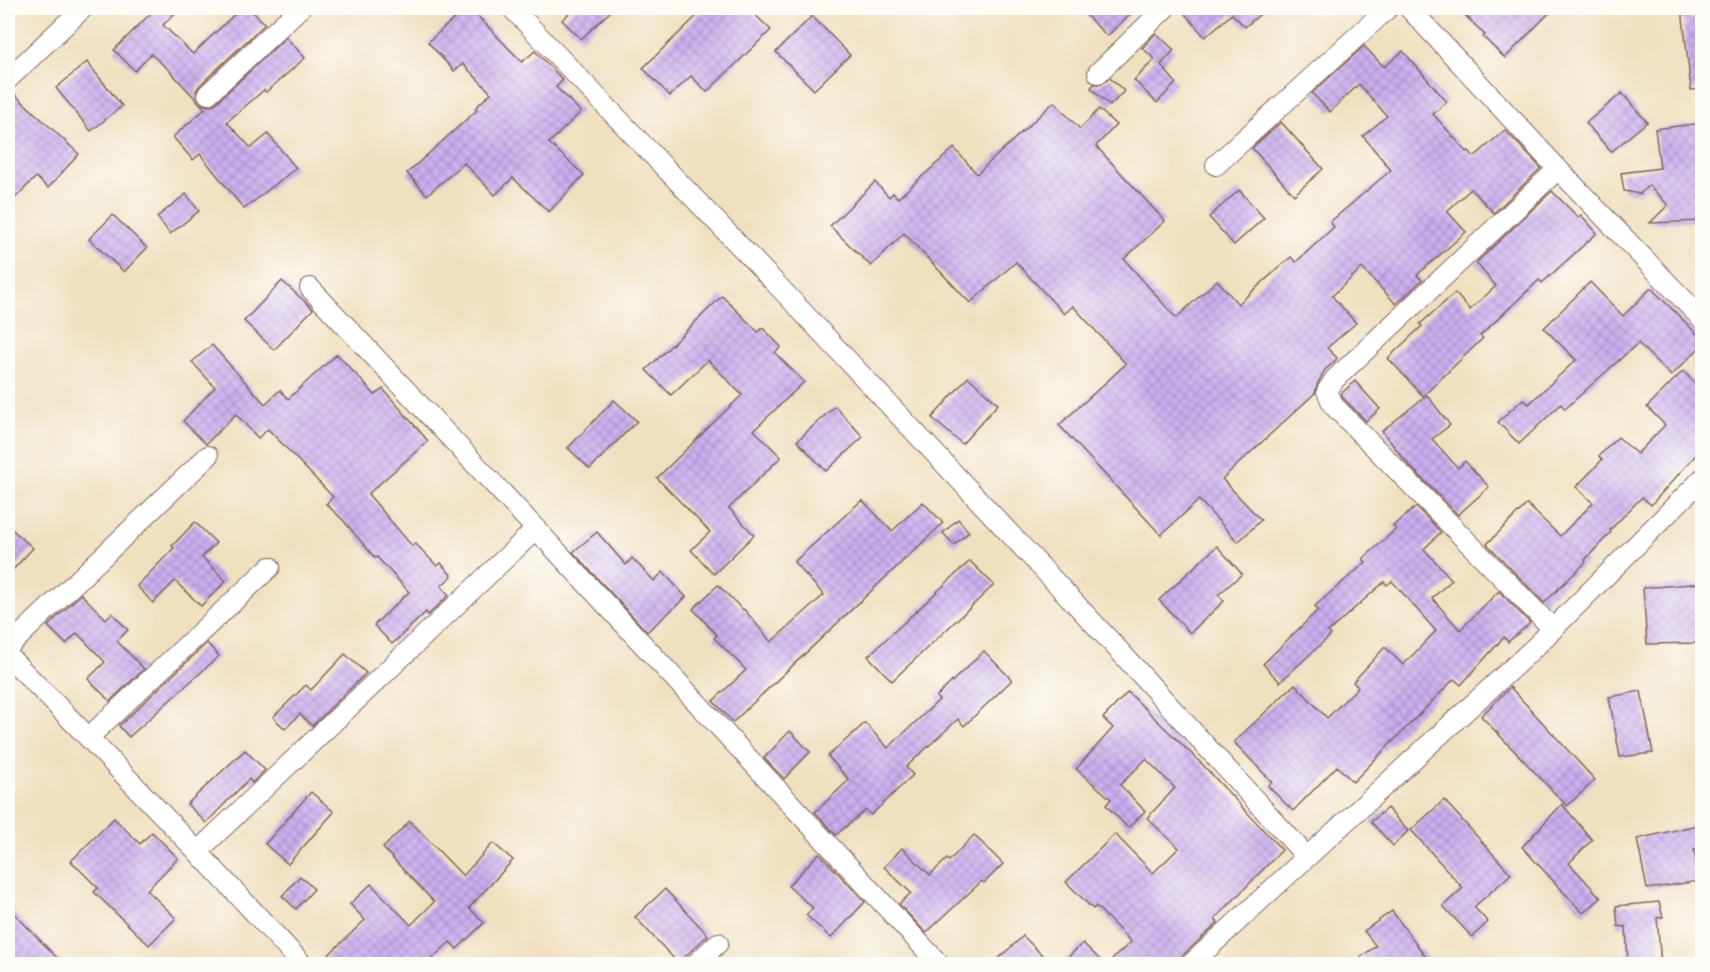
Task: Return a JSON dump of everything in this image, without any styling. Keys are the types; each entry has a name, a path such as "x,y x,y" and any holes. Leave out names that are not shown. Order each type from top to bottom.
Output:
{"street":[{"path":"8,79 83,8"},
{"path":"208,94 300,8"},
{"path":"512,8 781,289 1114,645 1306,856"},
{"path":"1098,73 1165,8"},
{"path":"1216,165 1388,8"},
{"path":"1409,8 1558,169 1702,319"},
{"path":"1553,629 1333,405 1327,391 1335,379 1558,169"},
{"path":"310,288 939,964"},
{"path":"8,647 208,456"},
{"path":"1191,964 1553,629 1702,479"},
{"path":"198,852 536,529"},
{"path":"89,737 270,567"},
{"path":"8,656 89,737 302,964"},
{"path":"696,964 718,944"}],"building":[{"path":"156,8 180,8 163,25 193,54 241,8 249,8 265,24 199,86 196,91 197,97 204,105 210,106 216,103 286,37 305,58 227,122 251,148 268,134 296,168 244,209 200,154 193,160 173,137 205,109 151,54 135,71 114,50"},
{"path":"466,8 470,8 522,62 535,51 563,80 556,87 581,112 549,143 584,175 549,212 513,178 495,195 464,163 427,195 407,173 477,110 475,108 491,93 463,64 454,71 428,42"},
{"path":"575,8 614,8 581,39 562,20"},
{"path":"705,8 748,8 771,30 707,92 691,76 670,96 643,68"},
{"path":"1079,8 1137,8 1107,36"},
{"path":"1180,8 1267,8 1245,27 1232,14 1205,37"},
{"path":"1458,8 1554,8 1505,58"},
{"path":"1682,8 1702,8 1702,89 1691,90"},
{"path":"812,16 850,55 814,90 776,52"},
{"path":"1156,33 1174,50 1161,65 1176,83 1157,103 1134,80 1155,59 1142,48"},
{"path":"1364,46 1384,67 1403,51 1447,102 1433,114 1474,157 1505,130 1541,168 1494,213 1471,189 1447,211 1466,232 1417,275 1422,280 1396,304 1362,268 1332,296 1356,323 1327,348 1337,358 1336,360 1325,370 1315,393 1222,479 1261,520 1238,542 1199,500 1161,535 1059,425 1126,364 1073,306 1064,314 1016,262 970,303 904,233 871,266 830,226 875,182 889,197 893,193 898,198 954,148 977,174 1054,102 1080,129 1099,109 1116,125 1096,146 1165,221 1124,259 1176,318 1217,280 1238,304 1291,257 1296,262 1334,227 1330,222 1391,170 1363,136 1387,116 1359,84 1330,112 1312,93"},
{"path":"87,62 122,106 91,131 56,88"},
{"path":"1110,78 1124,91 1110,106 1091,88 1094,84 1101,84"},
{"path":"8,91 11,91 79,154 48,188 36,177 8,205"},
{"path":"1622,93 1647,122 1611,152 1586,123"},
{"path":"1281,122 1323,169 1294,195 1252,148"},
{"path":"1702,123 1702,221 1650,223 1668,205 1649,185 1640,194 1624,191 1621,173 1660,168 1655,129"},
{"path":"1239,190 1264,218 1234,245 1209,217"},
{"path":"1552,191 1578,217 1581,215 1597,233 1542,283 1539,280 1480,336 1483,338 1423,396 1388,358 1422,326 1420,324 1455,293 1470,310 1496,286 1476,263"},
{"path":"186,194 199,211 170,234 157,217"},
{"path":"113,215 147,248 124,272 89,239"},
{"path":"282,281 313,309 274,350 244,321"},
{"path":"1590,282 1623,316 1651,288 1702,339 1702,345 1671,376 1638,343 1565,409 1561,404 1519,444 1498,422 1523,399 1529,404 1576,360 1544,328"},
{"path":"722,296 758,332 763,328 781,347 775,353 804,382 754,430 781,457 729,508 754,535 714,574 691,550 710,532 657,478 742,395 708,360 671,395 646,370"},
{"path":"212,345 265,404 280,390 288,399 337,354 375,395 383,389 428,441 368,494 412,546 415,543 437,566 441,563 452,576 441,586 449,595 428,615 426,612 392,644 374,625 409,592 326,504 333,497 268,429 258,438 236,414 206,444 183,421 215,387 192,362"},
{"path":"1683,371 1702,390 1702,448 1651,505 1642,497 1610,530 1611,532 1585,560 1586,562 1544,603 1487,544 1527,504 1560,536 1593,503 1576,487 1602,460 1599,456 1618,437 1637,454 1665,425 1647,407"},
{"path":"968,377 998,404 962,444 932,418"},
{"path":"1355,381 1380,409 1366,421 1341,394"},
{"path":"1427,395 1450,425 1432,439 1458,468 1465,461 1489,487 1458,515 1408,464 1382,431"},
{"path":"614,400 637,421 590,469 568,448"},
{"path":"835,406 863,437 826,471 797,441"},
{"path":"862,500 892,531 923,502 943,523 733,722 713,701 746,670 714,638 717,635 693,609 718,585 744,609 771,642 824,595 794,562"},
{"path":"1416,507 1441,532 1424,549 1452,580 1432,598 1460,630 1499,591 1530,623 1508,642 1504,637 1461,685 1454,679 1353,782 1337,766 1293,811 1268,786 1272,782 1234,742 1295,684 1327,718 1358,687 1353,682 1385,647 1403,665 1436,631 1392,581 1387,585 1384,582 1328,632 1331,635 1280,682 1263,664 1318,610 1315,606 1366,562 1363,559 1396,529 1393,526"},
{"path":"958,519 969,532 954,545 943,533"},
{"path":"195,522 216,543 202,557 226,581 201,606 175,581 153,603 137,586 174,548 172,546"},
{"path":"8,526 33,548 8,575"},
{"path":"597,532 626,565 632,558 654,581 663,572 686,597 647,632 573,552"},
{"path":"1217,546 1242,574 1218,595 1224,601 1190,633 1159,600"},
{"path":"970,561 994,585 892,681 868,656"},
{"path":"1702,583 1702,643 1647,644 1643,588"},
{"path":"81,594 106,619 112,613 128,630 117,641 144,669 110,701 88,679 105,662 77,633 66,644 48,626"},
{"path":"207,643 219,656 129,737 119,726"},
{"path":"984,651 1012,680 964,726 958,719 906,767 913,775 871,815 866,810 836,835 815,812 849,780 828,756 865,723 888,748 939,700 936,697"},
{"path":"345,654 366,673 312,726 300,714 285,729 273,717 306,685 311,690"},
{"path":"1510,687 1595,780 1567,806 1481,716"},
{"path":"1641,691 1653,753 1620,757 1609,697"},
{"path":"1128,692 1203,765 1282,850 1215,919 1218,923 1176,964 1107,964 1131,942 1096,906 1093,909 1066,882 1115,834 1153,873 1179,848 1147,818 1175,788 1146,759 1120,785 1145,811 1128,828 1106,805 1111,799 1076,769 1113,728 1103,718"},
{"path":"790,731 810,752 784,779 764,758"},
{"path":"245,750 265,770 252,783 249,779 206,823 187,804"},
{"path":"311,792 334,812 288,864 265,844"},
{"path":"1444,800 1511,874 1474,907 1488,922 1472,937 1443,906 1463,888 1411,830"},
{"path":"1562,804 1592,840 1569,863 1601,898 1583,913 1522,847"},
{"path":"1387,808 1408,831 1393,846 1371,822"},
{"path":"114,818 140,844 152,832 178,858 147,890 176,918 149,945 94,892 98,888 71,861"},
{"path":"410,821 463,876 493,843 513,860 469,908 484,923 457,949 450,942 426,964 319,964 365,920 350,904 371,884 411,925 434,902 383,848"},
{"path":"1702,824 1702,849 1694,850 1700,881 1647,889 1637,839"},
{"path":"974,835 1003,864 926,933 899,904 911,893 884,867 902,848 930,875 947,859 949,861"},
{"path":"819,853 865,902 831,938 806,915 813,908 788,886"},
{"path":"300,876 314,889 296,909 282,896"},
{"path":"665,889 708,935 678,963 635,917"},
{"path":"1659,902 1663,917 1657,918 1661,964 1628,964 1626,927 1618,926 1616,906"},
{"path":"8,907 63,964 8,964"},
{"path":"1392,911 1431,964 1351,964 1376,946 1364,931"},
{"path":"1023,936 1051,964 993,964"},
{"path":"1083,943 1104,964 1061,964"}]}
